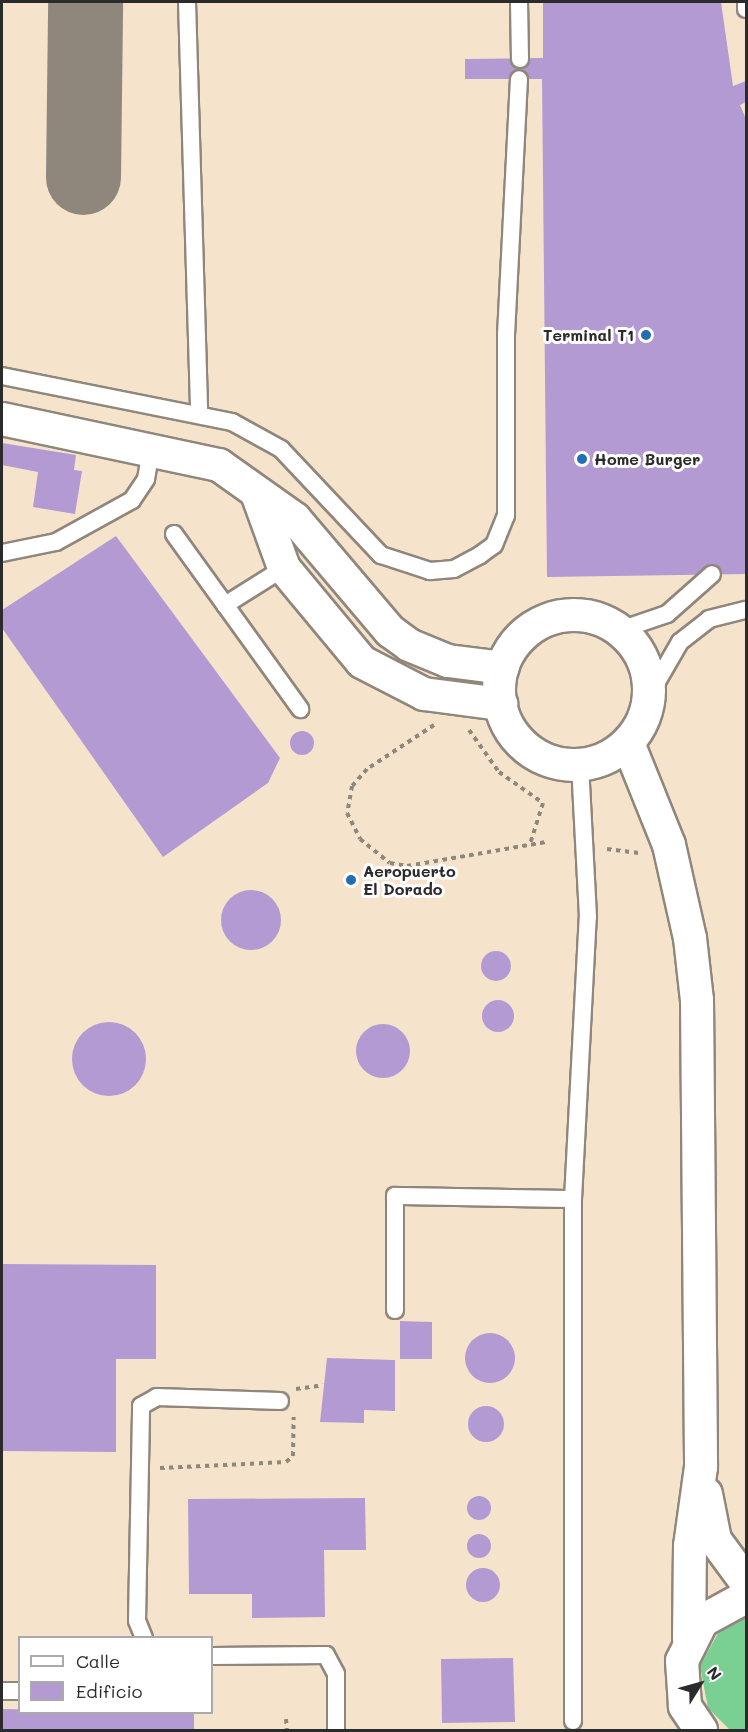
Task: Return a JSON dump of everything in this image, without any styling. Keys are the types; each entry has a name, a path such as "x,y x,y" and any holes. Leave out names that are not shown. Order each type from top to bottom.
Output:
{"street":[{"path":"2,419 219,465 258,496 295,519 390,631 409,645 448,661 503,668"},
{"path":"258,496 284,568 378,674 424,694 501,704"},
{"path":"587,616 620,630 642,659 650,694 639,729 628,743 605,758 580,765 544,759 529,749 516,736 501,704 503,668 521,637 552,618 587,616"},
{"path":"628,743 669,845 694,970 701,1467 690,1546 689,1639 681,1683 698,1729"},
{"path":"701,1467 715,1540 747,1582"},
{"path":"689,1639 720,1607 747,1597"}],"lane":[{"path":"186,2 199,416"},
{"path":"519,2 519,59"},
{"path":"746,2 747,9"},
{"path":"2,376 232,422 281,449 357,536 404,567 454,569 494,545 506,516 506,335 519,79"},
{"path":"2,553 56,542 132,500 146,478 151,450"},
{"path":"174,534 300,709"},
{"path":"225,604 284,568"},
{"path":"620,630 667,614 712,574"},
{"path":"650,694 680,642 709,619 747,610"},
{"path":"573,1721 573,1199 588,916 580,765"},
{"path":"395,1310 395,1196 573,1199"},
{"path":"143,1636 137,1621 137,1413 147,1400 287,1401"},
{"path":"213,1656 327,1655 336,1674 336,1731"},
{"path":"2,1691 18,1691"}],"path":[{"path":"442,722 367,769 352,786 347,813 360,839 390,863 407,866 546,842"},
{"path":"461,722 499,772 543,803 530,844"},
{"path":"603,848 642,853"},
{"path":"287,1401 298,1387 323,1385"},
{"path":"138,1469 286,1462 294,1456 294,1413"},
{"path":"286,1719 286,1731"}],"green space":[{"path":"746,1616 746,1730 730,1730 708,1708 700,1666 721,1628"}],"building":[{"name":"Terminal T1","path":"543,2 721,2 733,86 746,81 746,102 740,105 746,119 746,574 547,577 542,79 465,79 465,59 543,58"},
{"path":"2,443 76,455 74,470 82,471 75,514 33,507 38,472 2,465"},
{"path":"116,536 280,758 268,783 163,857 2,628 2,610"},
{"path":"302,731 311,734 314,743 311,752 302,755 293,752 290,743 293,734"},
{"path":"251,890 268,895 276,903 281,920 276,937 268,945 251,950 234,945 226,937 221,920 226,903 234,895"},
{"path":"496,951 502,952 510,960 510,972 502,980 496,981 490,980 482,972 481,966 482,960 490,952"},
{"path":"498,1000 509,1005 514,1016 509,1027 498,1032 487,1027 482,1016 487,1005"},
{"path":"109,1022 130,1028 140,1038 146,1059 140,1080 130,1090 109,1096 88,1090 78,1080 72,1059 78,1038 88,1028"},
{"path":"378,1024 388,1024 402,1032 408,1041 410,1051 408,1061 402,1070 388,1078 378,1078 361,1066 356,1056 356,1046 368,1029"},
{"path":"2,1264 156,1265 156,1359 116,1359 116,1452 2,1451"},
{"path":"400,1321 432,1322 432,1359 400,1359"},
{"path":"490,1333 504,1337 511,1344 515,1358 511,1372 504,1379 490,1383 476,1379 469,1372 465,1358 469,1344 476,1337"},
{"path":"327,1358 395,1360 395,1411 364,1410 364,1423 320,1422"},
{"path":"486,1406 498,1412 504,1424 498,1436 486,1442 474,1436 468,1424 474,1412"},
{"path":"479,1496 488,1499 491,1508 488,1517 479,1520 470,1517 467,1508 470,1499"},
{"path":"365,1498 366,1550 324,1550 325,1617 252,1618 252,1594 189,1594 188,1499"},
{"path":"479,1534 488,1537 491,1546 488,1555 479,1558 470,1555 467,1546 470,1537"},
{"path":"483,1568 495,1573 500,1585 495,1597 483,1602 471,1597 466,1585 471,1573"},
{"path":"513,1658 515,1722 442,1723 441,1659"},
{"path":"2,1709 18,1709 18,1714 194,1714 194,1730 2,1730"}],"taxiway":[{"path":"83,177 85,2"}],"place":[{"name":"Terminal T1","path":"646,335"},
{"name":"Home Burger","path":"582,459"},
{"name":"Aeropuerto El Dorado","path":"351,880"}]}
